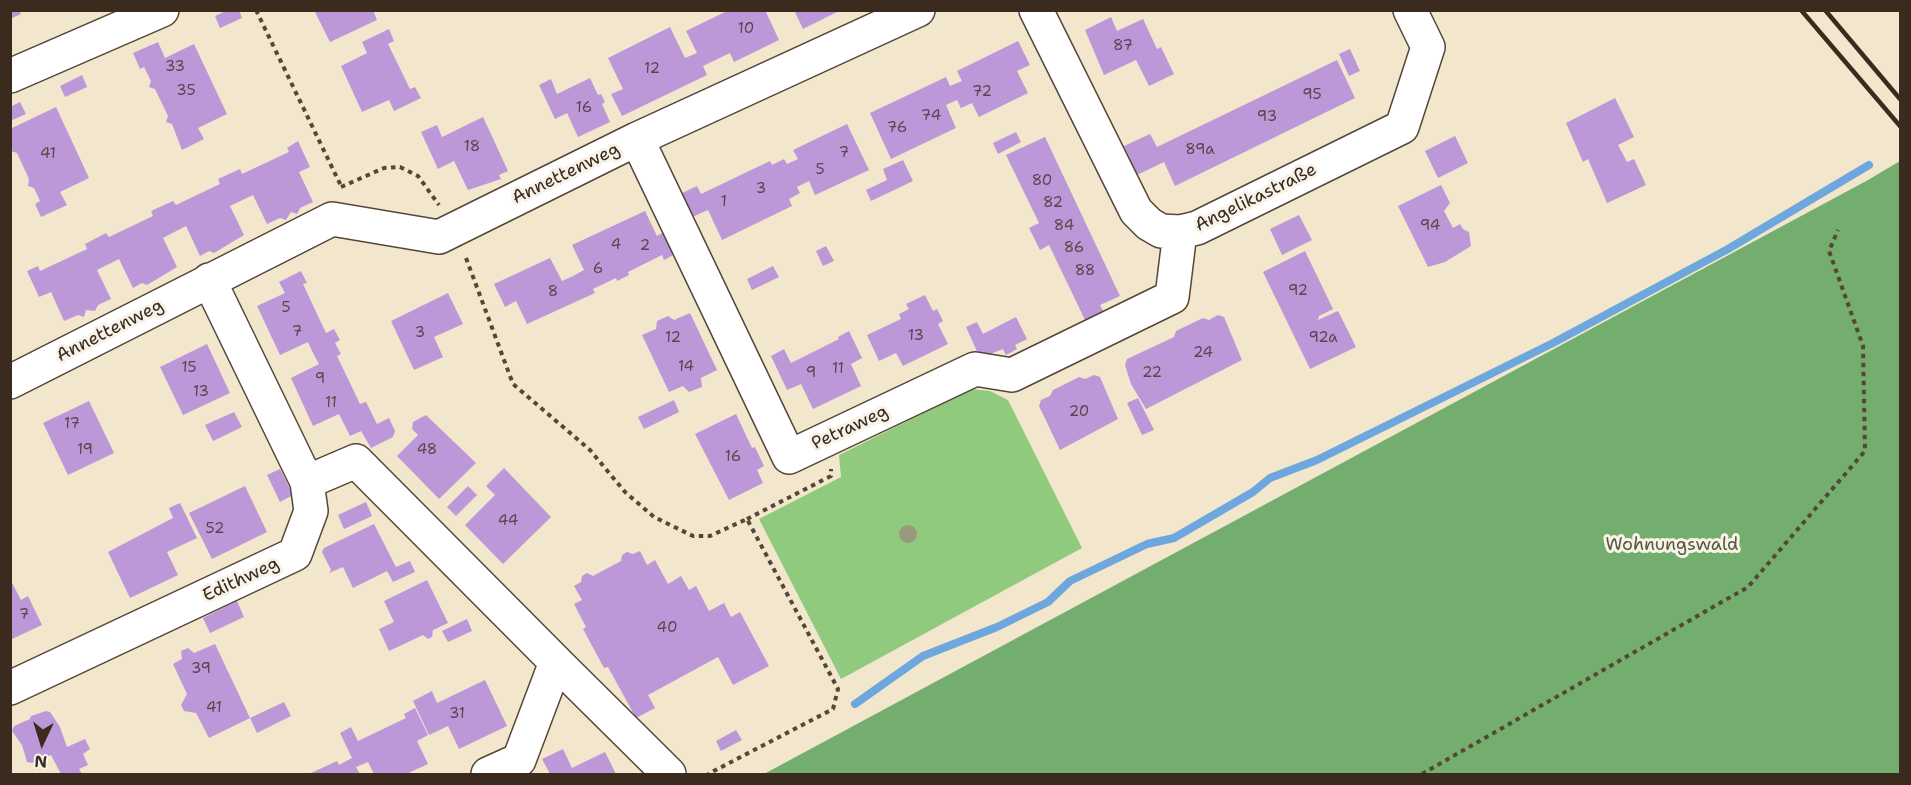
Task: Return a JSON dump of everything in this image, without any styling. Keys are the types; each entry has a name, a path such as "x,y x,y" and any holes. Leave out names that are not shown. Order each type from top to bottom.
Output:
{"street":[{"path":"10,76 162,10"},
{"name":"Annettenweg","path":"10,382 332,219 439,237 637,139 918,10"},
{"name":"Angelikastraße","path":"1036,10 1136,211 1149,224 1161,231 1180,232 1197,228 1402,127 1428,47 1410,10"},
{"name":"Petraweg","path":"637,139 789,457 975,369 1012,375 1172,297 1180,232"},
{"path":"209,280 307,482 356,461 669,774"},
{"name":"Edithweg","path":"10,688 295,554 311,511 307,482"},
{"path":"488,774 523,767 556,662"}],"path":[{"path":"256,10 341,187 356,224"},
{"path":"341,187 384,168 400,167 418,176 428,187 466,260 513,384 590,450 625,492 654,517 693,536 710,536 747,519 838,689 833,709 708,774"},
{"path":"1422,774 1748,587 1865,451 1863,346 1829,251 1838,230"}],"green space":[{"name":"Wohnungswald","path":"1900,161 1900,774 764,774 1868,180"},
{"path":"972,389 990,391 1008,400 1082,548 841,679 759,519 841,477 839,455"}],"building":[{"path":"10,10 19,10 21,14 10,19"},
{"path":"228,10 239,10 242,18 220,28 215,16"},
{"path":"314,10 373,10 377,20 330,42"},
{"path":"729,10 765,10 779,40 734,62 730,53 703,66 707,75 622,116 611,94 623,89 608,58 670,27 685,58 697,53 686,31"},
{"path":"794,10 841,10 803,29"},
{"path":"1111,17 1117,31 1143,19 1157,49 1161,47 1174,74 1149,86 1136,60 1104,75 1085,30"},
{"path":"389,29 394,41 388,44 410,89 415,87 421,98 394,111 389,100 362,112 341,66 367,53 362,42"},
{"path":"1018,41 1030,65 1017,71 1028,93 979,117 972,103 961,108 957,100 946,105 956,128 891,159 870,113 946,77 950,86 962,81 957,71"},
{"path":"158,42 165,58 194,44 227,114 198,128 204,139 182,150 172,124 166,122 168,116 155,89 149,87 151,81 144,67 140,69 133,53"},
{"path":"1350,49 1360,71 1349,76 1339,54"},
{"path":"1337,60 1355,98 1175,186 1164,162 1137,175 1124,146 1150,134 1157,147"},
{"path":"82,75 87,87 65,97 60,86"},
{"path":"590,78 598,95 601,94 605,102 602,104 610,122 578,137 567,113 555,119 539,85 551,79 557,94"},
{"path":"1615,98 1634,137 1618,145 1627,162 1634,159 1646,185 1607,203 1588,159 1583,162 1566,123"},
{"path":"20,102 26,114 10,121 10,107"},
{"path":"56,107 89,178 60,192 67,205 41,217 35,204 40,201 34,188 28,186 29,179 17,153 11,151 10,129"},
{"path":"483,117 508,171 499,175 501,179 468,190 454,161 438,169 421,132 437,125 442,137"},
{"path":"847,124 869,170 815,195 809,181 797,187 800,193 789,199 792,206 722,240 708,210 692,217 680,194 697,186 701,194 770,161 772,165 784,159 787,164 798,159 793,150"},
{"path":"1016,132 1021,142 998,154 993,143"},
{"path":"1455,136 1468,163 1438,178 1425,151"},
{"path":"1045,137 1120,296 1100,305 1104,313 1086,322 1049,245 1040,250 1029,228 1039,223 1006,155"},
{"path":"298,141 310,167 299,172 313,202 300,208 297,214 291,212 286,220 280,218 267,224 253,195 230,206 244,235 214,253 209,251 200,256 186,226 163,238 177,267 147,285 142,283 133,288 119,259 97,270 111,299 98,305 95,311 86,310 84,317 78,315 64,321 51,292 39,297 27,271 38,266 40,271 87,249 85,244 106,233 109,237 153,216 151,211 173,201 176,205 220,184 218,179 240,169 242,174 289,152 287,148"},
{"path":"903,160 913,181 871,201 866,190 887,180 883,169"},
{"path":"1441,185 1450,203 1444,211 1453,228 1460,224 1469,232 1471,246 1445,262 1428,267 1398,206"},
{"path":"645,211 657,236 664,232 675,254 664,260 662,255 628,272 629,275 617,281 616,278 593,289 595,293 527,324 516,301 505,307 494,284 550,258 562,281 573,276 584,270 572,245"},
{"path":"1299,215 1312,240 1282,255 1270,229"},
{"path":"826,246 834,261 823,266 816,251"},
{"path":"1305,251 1333,309 1319,316 1318,320 1338,311 1356,347 1310,369 1263,272"},
{"path":"773,266 779,277 752,290 747,279"},
{"path":"301,271 307,283 303,284 326,333 334,329 340,340 335,343 341,354 337,356 360,404 366,402 377,424 389,418 395,431 393,437 371,448 361,431 350,436 339,414 313,426 291,378 319,364 308,342 280,355 257,306 285,293 279,282"},
{"path":"448,293 463,324 434,337 443,357 414,370 391,321"},
{"path":"925,295 933,311 937,309 943,321 938,324 948,344 903,366 896,353 879,361 867,335 901,319 899,314 909,309 906,304"},
{"path":"690,313 717,370 701,378 702,387 689,392 683,386 669,392 642,335 656,329 657,321 668,316 674,320"},
{"path":"1218,315 1224,317 1242,360 1146,409 1131,384 1125,365 1127,359 1174,337 1176,331 1203,318 1209,320"},
{"path":"1016,317 1027,339 1015,345 1017,349 1006,355 1003,349 980,358 966,327 977,322 983,334"},
{"path":"849,331 862,358 851,364 861,386 813,409 801,384 787,390 771,356 784,349 791,363 839,339 838,337"},
{"path":"207,344 230,393 183,415 160,367"},
{"path":"1094,375 1100,377 1118,419 1060,450 1039,406 1041,400 1050,396 1053,390 1079,377 1085,379"},
{"path":"1138,398 1154,430 1142,435 1127,403"},
{"path":"674,400 679,412 644,429 638,417"},
{"path":"89,401 114,453 68,475 43,423"},
{"path":"234,412 242,427 213,441 205,425"},
{"path":"736,414 752,448 755,447 764,466 757,470 763,483 729,500 695,434"},
{"path":"426,415 476,463 439,499 397,456 418,435 412,429 413,422"},
{"path":"504,468 551,517 503,564 465,525 495,495 486,486"},
{"path":"280,469 293,495 280,502 267,475"},
{"path":"245,486 267,532 212,559 189,513"},
{"path":"468,486 477,495 456,516 447,507"},
{"path":"366,502 372,516 344,529 338,515"},
{"path":"180,503 197,538 167,552 178,575 130,598 108,552 173,518 169,508"},
{"path":"374,524 396,567 410,561 415,572 393,582 387,571 353,588 343,567 329,573 331,570 322,552 324,548"},
{"path":"640,551 647,565 655,560 668,584 681,576 689,590 696,586 709,611 724,603 731,617 740,612 769,666 733,685 718,657 648,695 655,708 636,718 608,667 604,668 583,629 586,627 574,604 582,600 574,586 581,582 582,576 587,573 593,576 621,561 622,555 627,552 633,554"},
{"path":"10,579 21,600 28,596 42,625 10,640"},
{"path":"427,580 448,623 433,630 432,637 428,639 423,635 389,651 379,629 394,622 384,601"},
{"path":"237,601 244,617 210,633 203,618"},
{"path":"467,619 472,631 448,642 442,631"},
{"path":"215,644 250,718 209,738 196,713 184,711 181,705 187,694 173,664 182,659 181,651 188,648 194,653"},
{"path":"485,680 507,726 459,749 448,726 429,735 413,701 432,691 437,703"},
{"path":"284,702 291,716 257,733 250,718"},
{"path":"415,708 428,735 417,741 428,764 406,774 374,774 368,762 356,767 360,774 309,774 337,761 339,765 352,758 340,733 351,727 358,741 406,718 404,714"},
{"path":"46,711 50,712 60,727 67,747 85,739 90,749 83,754 88,765 79,769 82,774 61,774 51,755 32,763 27,762 22,745 12,731 14,726 30,719 31,716"},
{"path":"736,730 742,740 721,751 716,741"},
{"path":"563,749 572,768 605,752 616,774 550,774 542,759"}],"waterway":[{"path":"855,704 923,656 997,627 1048,602 1070,581 1147,544 1174,538 1253,492 1270,478 1317,460 1553,343 1728,249 1869,165"}],"railway":[{"path":"1801,10 1900,126"},
{"path":"1825,10 1900,99"}]}
